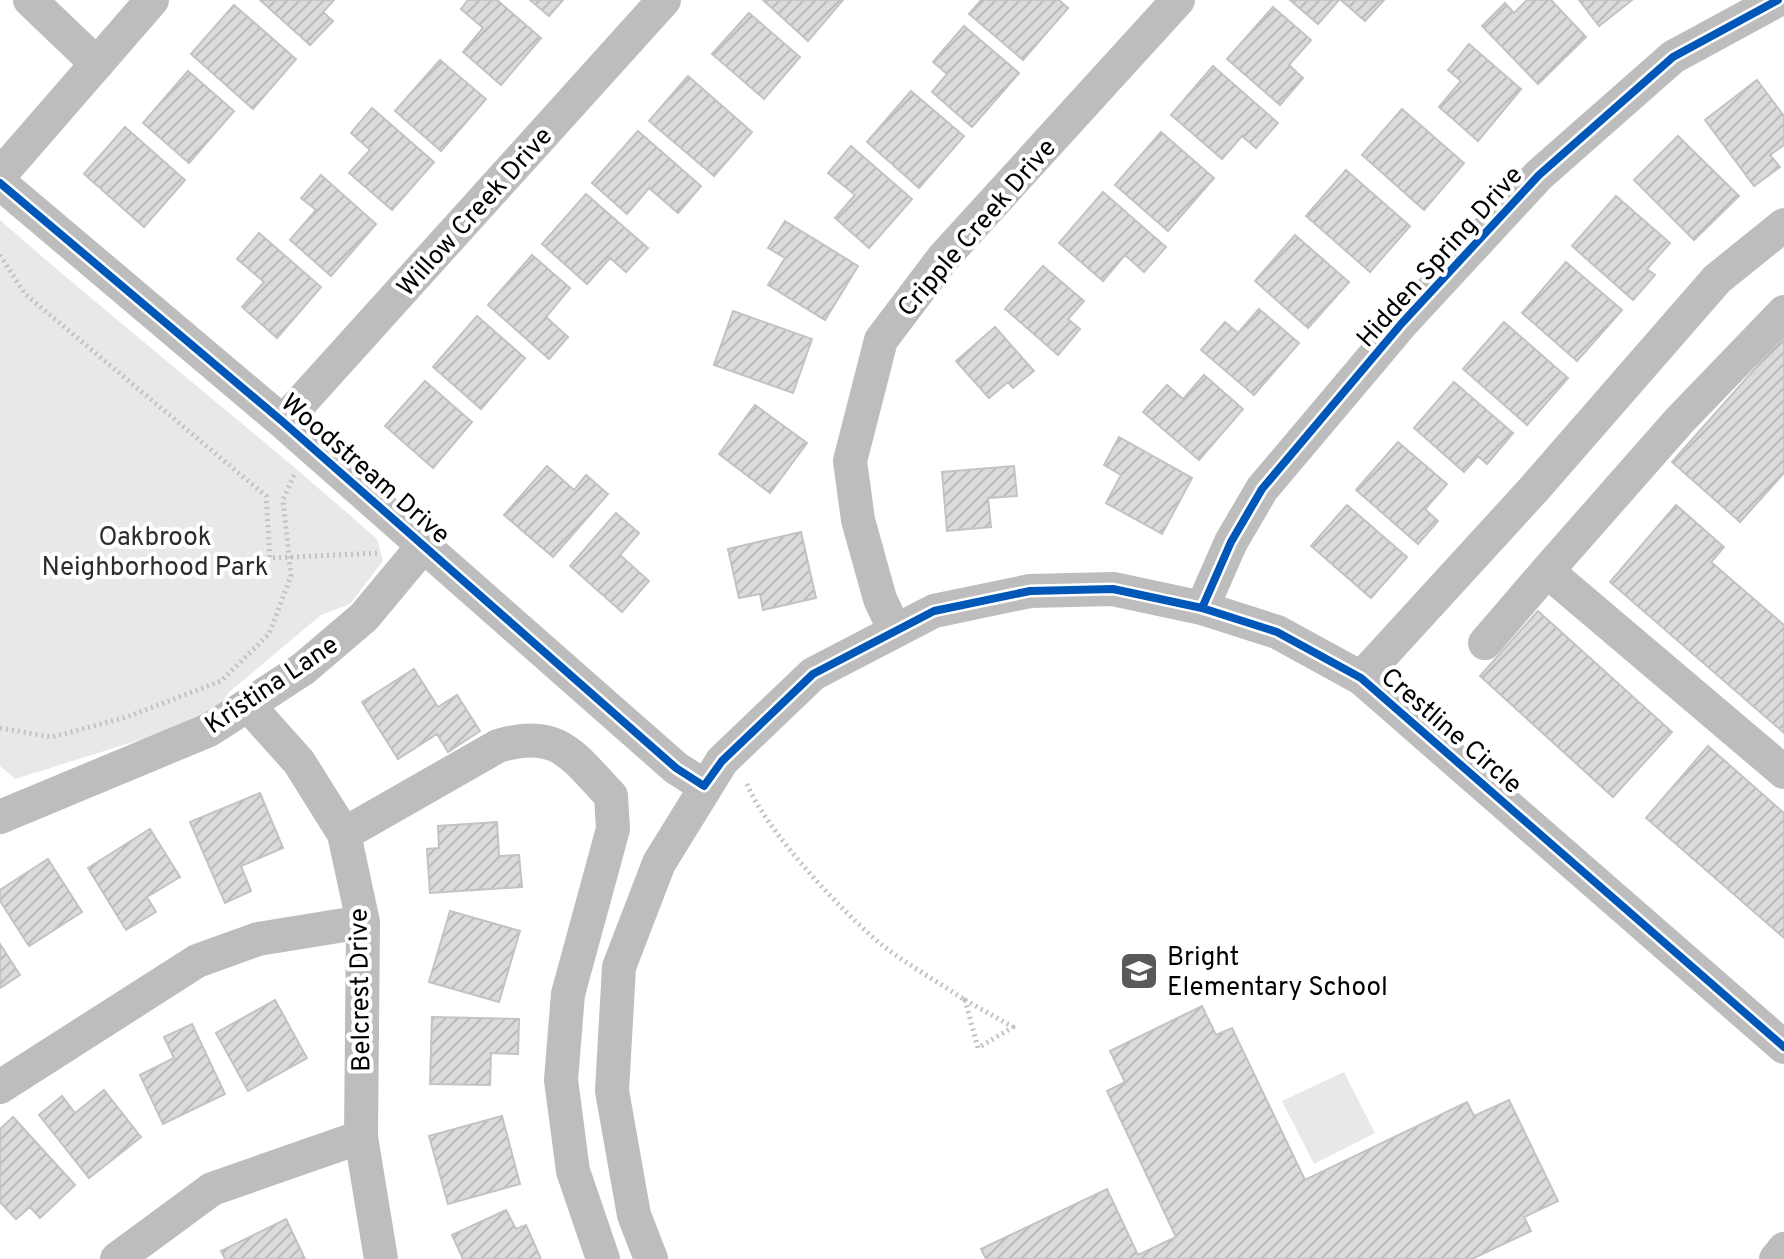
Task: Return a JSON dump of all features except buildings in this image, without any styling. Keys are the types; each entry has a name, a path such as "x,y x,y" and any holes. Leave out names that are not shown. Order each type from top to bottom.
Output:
{"street":[{"path":"30,0 97,64"},
{"path":"0,175 152,0"},
{"name":"Willow Creek Drive","path":"283,422 664,0"},
{"name":"Cripple Creek Drive","path":"894,629 880,599 858,520 850,461 881,340 943,258 1178,0"},
{"name":"Hidden Spring Drive","path":"1202,608 1231,542 1262,489 1402,323 1539,175 1673,57 1778,0"},
{"name":"Woodstream Drive","path":"0,183 283,422 676,768 704,786"},
{"path":"1361,678 1534,489 1717,279 1784,225"},
{"path":"1485,643 1679,421 1784,312"},
{"name":"Kristina Lane","path":"0,817 209,730 248,705 303,669 364,617 424,545"},
{"path":"1547,571 1784,772"},
{"name":"Crestline Circle","path":"704,786 722,761 813,674 894,629 934,611 1030,591 1113,589 1202,608 1277,632 1361,678 1784,1047"},
{"name":"Belcrest Drive","path":"248,705 299,762 344,834 363,922 361,1137 381,1259"},
{"path":"344,834 498,746 525,738 562,747 611,796 613,829 568,994 561,1080 573,1171 603,1259"},
{"path":"651,1259 634,1215 612,1091 619,967 659,863 704,786"},
{"path":"0,1087 197,961 258,939 363,922"},
{"path":"117,1259 212,1189 361,1137"},
{"path":"1776,1259 1784,1249"}],"path":[{"path":"0,255 25,294 266,496 270,558 381,553"},
{"path":"0,728 52,737 127,717 221,681 269,634 291,576 283,500 298,469"},
{"path":"747,784 754,801 811,873 882,944 965,1000 1013,1027 978,1048 965,1000"}],"green space":[{"name":"Oakbrook Neighborhood Park","path":"0,220 377,539 383,561 350,604 321,615 228,693 216,716 15,779 0,766"},
{"path":"1344,1072 1375,1133 1314,1164 1282,1101"}],"cycle path":[{"path":"1202,608 1231,542 1262,489 1402,323 1539,175 1673,57 1778,0"},
{"path":"0,183 283,422 676,768 704,786 722,761 813,674 934,611 1030,591 1113,589 1202,608 1277,632 1361,678 1784,1047"}],"place":[{"name":"Bright Elementary School","path":"1139,971"}]}
